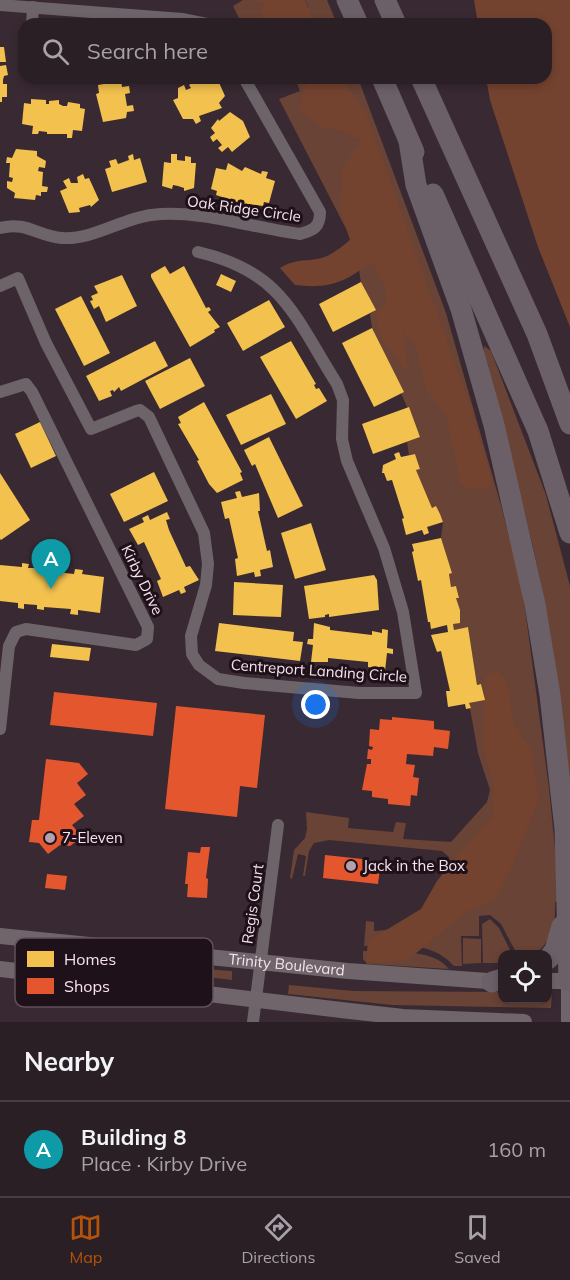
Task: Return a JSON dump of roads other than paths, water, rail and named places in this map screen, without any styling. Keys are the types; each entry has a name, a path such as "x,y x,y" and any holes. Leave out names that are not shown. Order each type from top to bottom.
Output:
{"highway":[{"path":"347,0 355,18"},
{"path":"385,0 393,18"},
{"path":"385,84 538,431 570,533"},
{"path":"423,84 537,334 570,424"},
{"path":"409,141 416,185 461,309 494,425 524,547 550,695 565,829 570,981"},
{"path":"553,376 570,396"},
{"path":"552,954 561,932 567,890"}],"main road":[{"name":"Trinity Boulevard","path":"0,936 19,938"},
{"name":"Trinity Boulevard","path":"213,958 498,981"},
{"path":"0,969 15,971"},
{"path":"552,981 570,981 569,1022"},
{"path":"213,995 403,1017 524,1022"}],"street":[{"path":"0,5 170,18"},
{"path":"32,18 33,7"},
{"path":"77,18 78,10"},
{"name":"Oak Ridge Circle","path":"0,228 18,225 62,238 83,236 149,215 183,214 300,234 314,230 320,222 320,212 247,84"},
{"name":"Centreport Landing Circle","path":"0,286 18,278 46,343 91,429 136,411 145,412 204,533 208,564 206,585 191,636 192,654 199,665 218,679 244,683 359,693 416,693 403,612 384,548 347,461 342,439 343,400 337,384 279,293 250,270 225,258 198,252"},
{"name":"Kirby Drive","path":"0,392 26,384 32,392 148,627 147,639 136,645 26,629 16,632 9,645 0,729"},
{"name":"Regis Court","path":"254,1022 278,825"}],"place":[{"name":"Building 8","path":"51,589"},
{"name":"7-Eleven","path":"50,838"},
{"name":"Jack in the Box","path":"351,866"}]}
